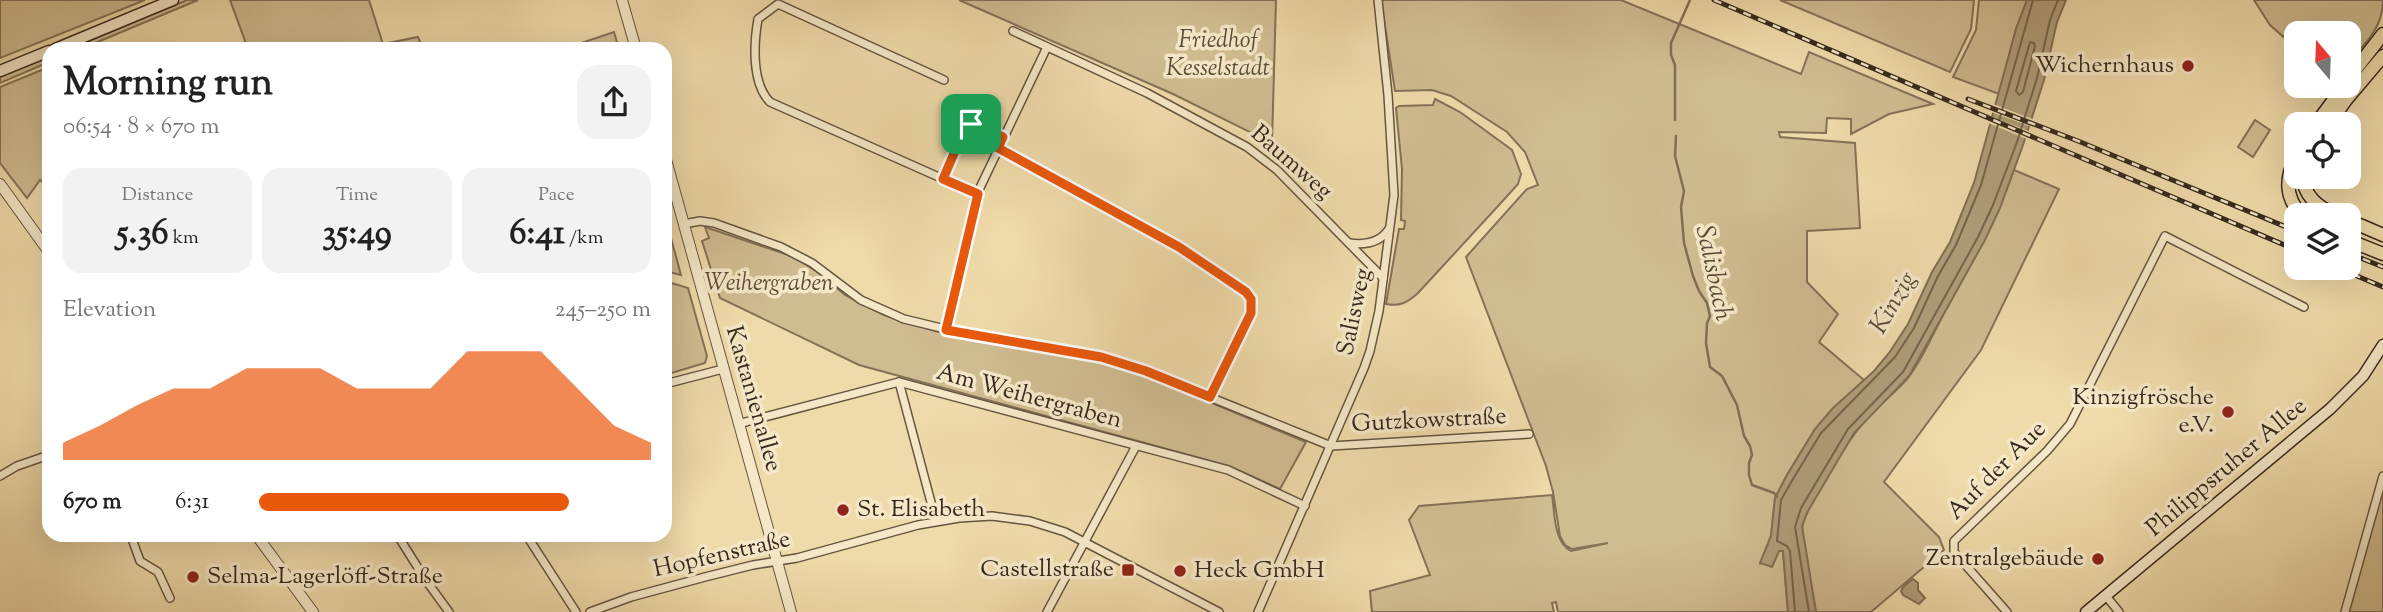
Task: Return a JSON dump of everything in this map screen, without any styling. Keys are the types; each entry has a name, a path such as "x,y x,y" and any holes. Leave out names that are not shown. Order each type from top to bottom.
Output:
{"main road":[{"path":"72,42 173,0"},
{"path":"2361,62 2383,34"},
{"path":"0,71 42,54"},
{"path":"2337,112 2383,56"},
{"path":"2307,189 2312,200 2317,203"},
{"path":"2361,226 2383,235"},
{"path":"2361,245 2383,254"},
{"name":"Philippsruher Allee","path":"2086,612 2330,409 2362,376 2383,345"}],"street":[{"path":"622,0 634,42"},
{"name":"Salisweg","path":"1258,612 1370,351 1391,226 1394,169 1378,0"},
{"path":"944,80 778,4 758,19 755,54 762,92 767,100 978,194"},
{"name":"Baumweg","path":"1013,31 1147,93 1247,147 1277,170 1383,278"},
{"path":"946,330 978,194 1047,47"},
{"path":"943,179 968,125 974,124 1003,137"},
{"path":"998,148 1149,229 1217,272 1249,296 1251,313 1210,397"},
{"name":"Kastanienallee","path":"672,181 791,612"},
{"path":"0,184 42,242"},
{"path":"684,224 700,220 714,223 781,247 813,263 845,289 873,306 904,319 946,330 1101,357 1146,371 1331,446"},
{"path":"1350,243 1376,241 1387,233 1391,226"},
{"name":"Auf der Aue","path":"2007,612 1954,552 1954,541 2047,451 2070,424 2165,236 2304,307"},
{"path":"672,382 723,369"},
{"path":"899,382 936,521"},
{"name":"Am Weihergraben","path":"738,424 899,382 1228,470 1305,506"},
{"name":"Gutzkowstraße","path":"1331,446 1529,435"},
{"path":"1047,612 1136,446"},
{"path":"0,476 17,466 42,457"},
{"path":"2345,612 2383,476"},
{"name":"Hopfenstraße","path":"590,612 631,597 753,565 936,521 977,516 1009,517 1049,526 1219,612"},
{"path":"133,542 140,561 159,572 170,597"},
{"path":"261,542 313,612"},
{"path":"402,542 449,612"},
{"path":"531,542 576,612"},
{"path":"2106,596 2119,612"}],"green space":[{"path":"0,0 145,0 0,58"},
{"path":"187,0 198,0 98,42 86,42"},
{"path":"230,0 369,0 382,42 245,42"},
{"name":"Friedhof Kesselstadt","path":"959,0 1276,0 1272,143 1173,94"},
{"path":"1381,0 1621,0 1801,74 1809,52 1933,104 1889,114 1851,134 1851,119 1827,118 1826,133 1779,132 1780,137 1855,143 1860,228 1807,231 1807,282 1838,314 1819,342 1864,380 1815,429 1775,498 1771,536 1761,563 1783,551 1788,612 1558,612 1556,602 1552,603 1554,612 1372,612 1370,591 1430,575 1409,520 1419,506 1552,495 1558,534 1565,546 1571,551 1608,543 1572,549 1565,545 1560,536 1553,492 1546,466 1466,257 1527,189 1538,185 1525,152 1507,132 1451,96 1432,90 1395,91"},
{"path":"1780,0 1974,0 1971,29 1950,72"},
{"path":"1979,0 2027,0 2016,29 1999,94 1953,77 1976,30"},
{"path":"2254,0 2383,0 2377,26 2361,48 2361,21 2284,21 2284,37 2270,25"},
{"path":"614,32 617,42 584,42"},
{"path":"418,37 420,42 393,42"},
{"path":"42,60 42,65 0,83 0,77"},
{"path":"42,70 42,182 40,180 27,198 0,163 0,87"},
{"path":"1435,99 1460,112 1512,150 1521,174 1518,184 1418,293 1404,303 1386,304 1399,229 1404,229 1405,221 1401,220 1402,169 1396,108 1433,105"},
{"path":"2255,120 2270,130 2253,157 2238,147"},
{"path":"2014,170 2059,189 1981,350 1884,482 1939,537 1944,550 1871,612 1816,612 1806,567 1802,531 1807,511 1822,482 1852,437 1908,378 1919,361 1983,241"},
{"name":"Weihergraben","path":"705,227 794,257 819,273 845,295 884,315 935,331 1087,357 1132,370 1306,442 1280,489 1229,466 859,365 720,298 702,241 709,238"},
{"path":"672,242 681,275 672,273"},
{"path":"672,283 688,288 707,356 705,363 672,373"},
{"path":"2383,486 2383,612 2348,612"}],"water":[{"path":"2027,0 2066,0 2057,22 2044,80 2000,208 1909,376 1854,433 1808,511 1802,526 1816,612 1788,612 1783,551 1779,551 1772,567 1760,563 1771,536 1775,498 1815,429 1889,353 1908,324 1932,272 1950,242 1974,183 2016,29"},
{"path":"1913,579 1925,598 1919,604 1901,591"}],"pier":[{"path":"1993,104 2035,120 2032,127 1991,112"},
{"path":"1990,116 2031,132 2029,140 1988,123"}],"waterway":[{"name":"Salisbach","path":"1675,120 1675,65 1671,55 1671,43 1690,0"},
{"name":"Salisbach","path":"1676,136 1675,156 1684,191 1681,207 1684,243 1693,276 1707,303 1710,316 1706,343 1710,367 1722,376 1737,405 1744,436 1752,455 1749,463 1752,485 1774,493 1777,497"}],"railway":[{"path":"1714,0 2284,245"},
{"path":"1968,99 2284,226"},
{"path":"2361,258 2383,267"},
{"path":"2361,278 2383,287"}],"place":[{"name":"Wichernhaus","path":"2188,66"},
{"name":"Kinzigfrösche e.V.","path":"2228,412"},
{"name":"St. Elisabeth","path":"843,510"},
{"name":"Zentralgebäude","path":"2098,559"},
{"name":"Castellstraße","path":"1128,570"},
{"name":"Heck GmbH","path":"1180,571"},
{"name":"Selma-Lagerlöff-Straße","path":"193,577"}],"route":[{"path":"971,124 1003,137 998,148 1149,229 1208,266 1249,296 1251,313 1210,397 1146,371 1101,357 946,330 968,225 978,194 943,179 965,128 971,124"}],"water label":[{"name":"Kinzig","path":"1894,303"}]}
